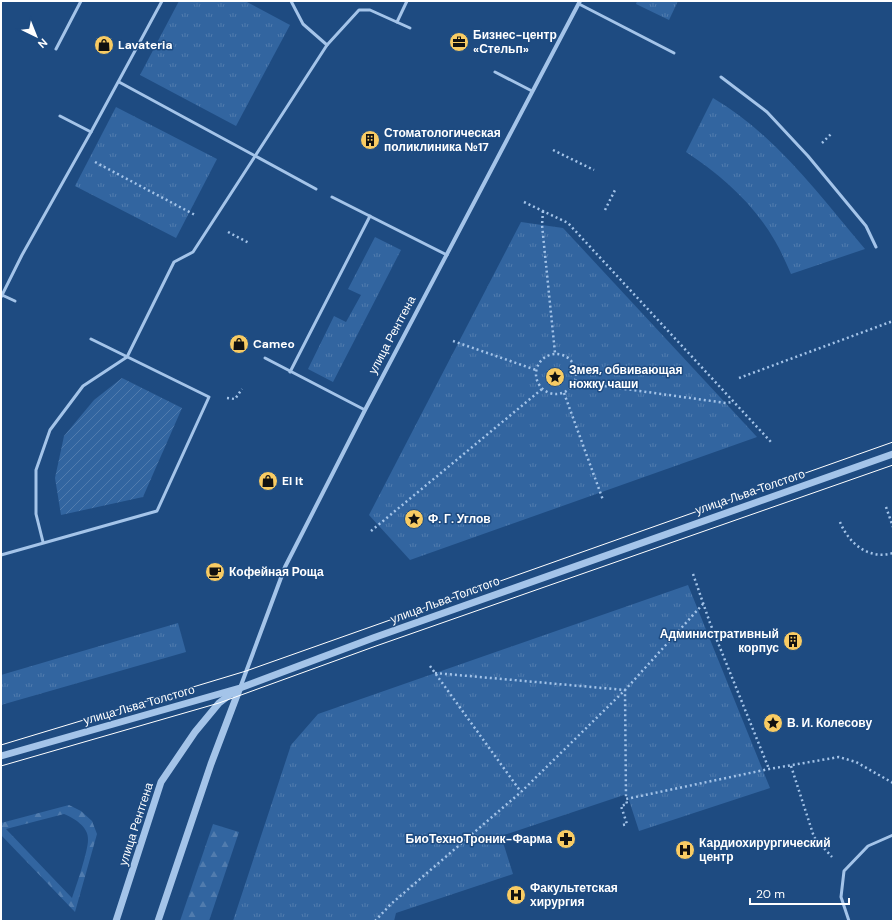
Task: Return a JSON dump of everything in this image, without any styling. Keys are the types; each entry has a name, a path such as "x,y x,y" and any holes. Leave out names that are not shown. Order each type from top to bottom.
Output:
{"street":[{"name":"улица Рентгена","path":"158,921 208,772 285,568 365,410 580,2"},
{"name":"улица Льва Толстого","path":"1,756 240,688 388,632 893,454"},
{"name":"улица Рентгена","path":"116,921 161,782 195,732 214,708 240,688"}],"lane":[{"path":"56,49 81,1"},
{"path":"15,301 1,296 162,1"},
{"path":"291,1 303,24 327,45"},
{"path":"397,22 407,1"},
{"path":"580,2 674,53"},
{"path":"43,542 36,514 36,470 50,430 83,386 127,357 174,262 193,252 327,45 358,10 370,10 410,28"},
{"path":"495,72 532,91"},
{"path":"722,77 767,112 808,156 866,226 876,247"},
{"path":"118,82 316,189"},
{"path":"60,116 91,132"},
{"path":"332,198 446,255"},
{"path":"290,372 370,216"},
{"path":"1,554 157,511 209,397 91,339"},
{"path":"265,358 365,410"},
{"path":"849,921 841,898 844,871 868,846 893,835"}],"path":[{"path":"553,150 594,170"},
{"path":"79,154 249,243"},
{"path":"605,210 616,188"},
{"path":"524,202 568,223 732,402 771,442"},
{"path":"543,211 542,225 555,353"},
{"path":"739,378 893,321"},
{"path":"453,341 536,370"},
{"path":"555,353 563,355 570,359 574,365 576,373 575,382 564,393 552,394 542,389 538,383 536,370 543,358 555,353"},
{"path":"575,382 726,403 732,402"},
{"path":"372,531 542,389"},
{"path":"564,393 603,500"},
{"path":"886,507 893,526"},
{"path":"840,522 844,533 851,542 862,550 874,554 887,555 893,553"},
{"path":"693,574 703,604 769,769"},
{"path":"375,921 391,904 521,792 625,690 703,604"},
{"path":"430,666 521,792"},
{"path":"435,673 625,690"},
{"path":"623,825 627,824 621,806 626,804 625,690"},
{"path":"626,799 769,769 839,757 856,762 893,783"},
{"path":"791,766 814,837 844,871"}],"green space":[{"path":"179,1 245,1 290,25 236,126 140,75"},
{"path":"637,1 678,1 669,20 636,4"},
{"path":"713,98 736,113 777,148 813,187 865,249 791,274 767,227 747,203 712,170 686,152"},
{"path":"116,107 217,159 176,238 75,186"},
{"path":"521,222 563,228 757,437 410,560 369,515"},
{"path":"375,237 401,250 333,382 308,369 334,316 346,322 361,295 348,289"},
{"path":"122,378 182,408 143,497 61,515 55,478 64,436 94,400"},
{"path":"688,585 770,788 639,831 627,794 501,836 513,874 396,913 394,921 233,921 291,745 318,714"},
{"path":"178,623 186,652 1,705 1,675"},
{"path":"69,805 81,811 92,821 97,834 75,912 1,835 1,823","holes":["64,814 80,824 88,835 84,860 72,898 6,829"]},
{"path":"213,824 239,832 209,921 180,921"}],"tram line":[{"path":"1,745 246,671 893,442"},
{"path":"1,766 219,703 376,646 893,465"}],"place":[{"name":"Бизнес-центр «Стельп»","path":"459,42"},
{"name":"Lavateria","path":"104,45"},
{"name":"Стоматологическая поликлиника №17","path":"370,140"},
{"name":"Cameo","path":"239,344"},
{"name":"Змея, обвивающая ножку чаши","path":"555,377"},
{"name":"El It","path":"268,481"},
{"name":"Ф. Г. Углов","path":"414,519"},
{"name":"Кофейная Роща","path":"215,572"},
{"name":"Административный корпус","path":"793,641"},
{"name":"В. И. Колесову","path":"773,723"},
{"name":"БиоТехноТроник-Фарма","path":"566,839"},
{"name":"Кардиохирургический центр","path":"685,850"},
{"name":"Факультетская хирургия","path":"516,895"}]}
